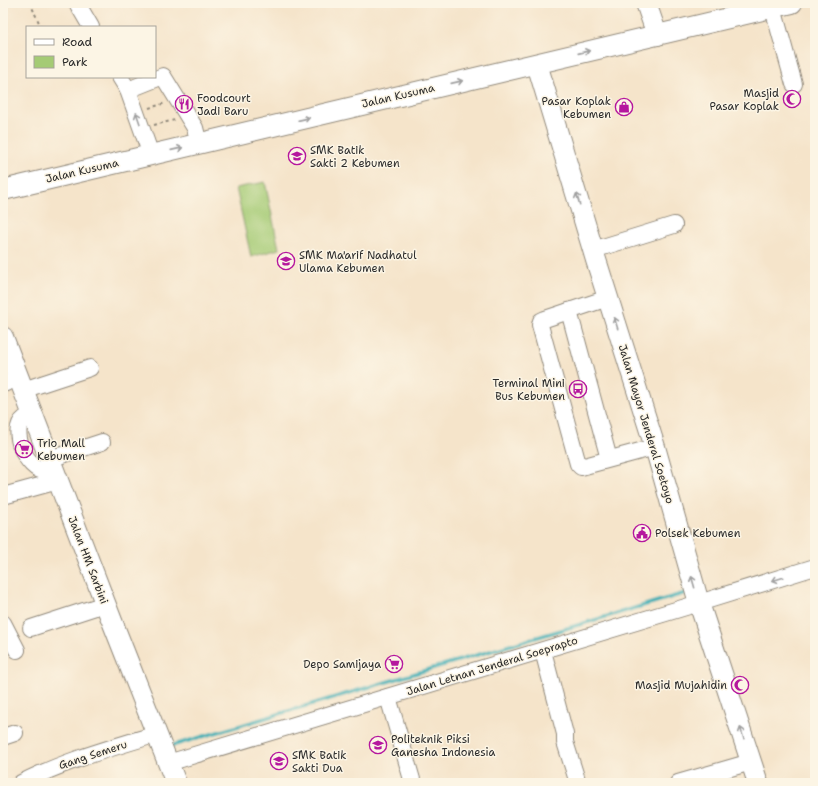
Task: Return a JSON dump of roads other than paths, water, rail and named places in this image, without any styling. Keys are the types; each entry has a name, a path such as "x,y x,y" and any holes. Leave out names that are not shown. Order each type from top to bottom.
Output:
{"main road":[{"path":"646,3 657,35"},
{"name":"Jalan Kusuma","path":"3,190 792,3"},
{"name":"Jalan Mayor Jenderal Soetoyo","path":"537,64 593,250 655,447 699,603 758,783"},
{"name":"Jalan HM Sarbini","path":"4,342 15,384 33,416 176,783"}],"street":[{"path":"77,3 90,26"},
{"path":"773,8 794,84"},
{"path":"156,77 163,76 195,128 199,144"},
{"path":"151,155 136,112 124,84 153,78"},
{"path":"593,250 674,225"},
{"path":"608,298 542,321 540,328 578,464 581,467 655,447"},
{"path":"569,311 610,459"},
{"path":"15,384 90,368"},
{"path":"3,496 102,442"},
{"name":"Jalan Letnan Jenderal Soeprapto","path":"162,749 388,697 815,567"},
{"path":"31,628 105,604"},
{"path":"3,623 17,650"},
{"path":"543,650 565,734 565,742 578,783"},
{"path":"388,697 413,783"},
{"name":"Gang Semeru","path":"21,783 42,778 61,764 162,749"},
{"path":"678,783 751,762"}],"waterway":[{"path":"168,748 689,592"}],"place":[{"name":"Masjid Pasar Koplak","path":"792,99"},
{"name":"Foodcourt Jadi Baru","path":"184,104"},
{"name":"Pasar Koplak Kebumen","path":"624,107"},
{"name":"SMK Batik Sakti 2 Kebumen","path":"297,156"},
{"name":"SMK Ma'arif Nadhatul Ulama Kebumen","path":"286,261"},
{"name":"Terminal Mini Bus Kebumen","path":"578,389"},
{"name":"Trio Mall Kebumen","path":"24,449"},
{"name":"Polsek Kebumen","path":"642,533"},
{"name":"Depo Samijaya","path":"394,664"},
{"name":"Masjid Mujahidin","path":"740,685"},
{"name":"Politeknik Piksi Ganesha Indonesia","path":"378,745"},
{"name":"SMK Batik Sakti Dua","path":"279,761"}]}
